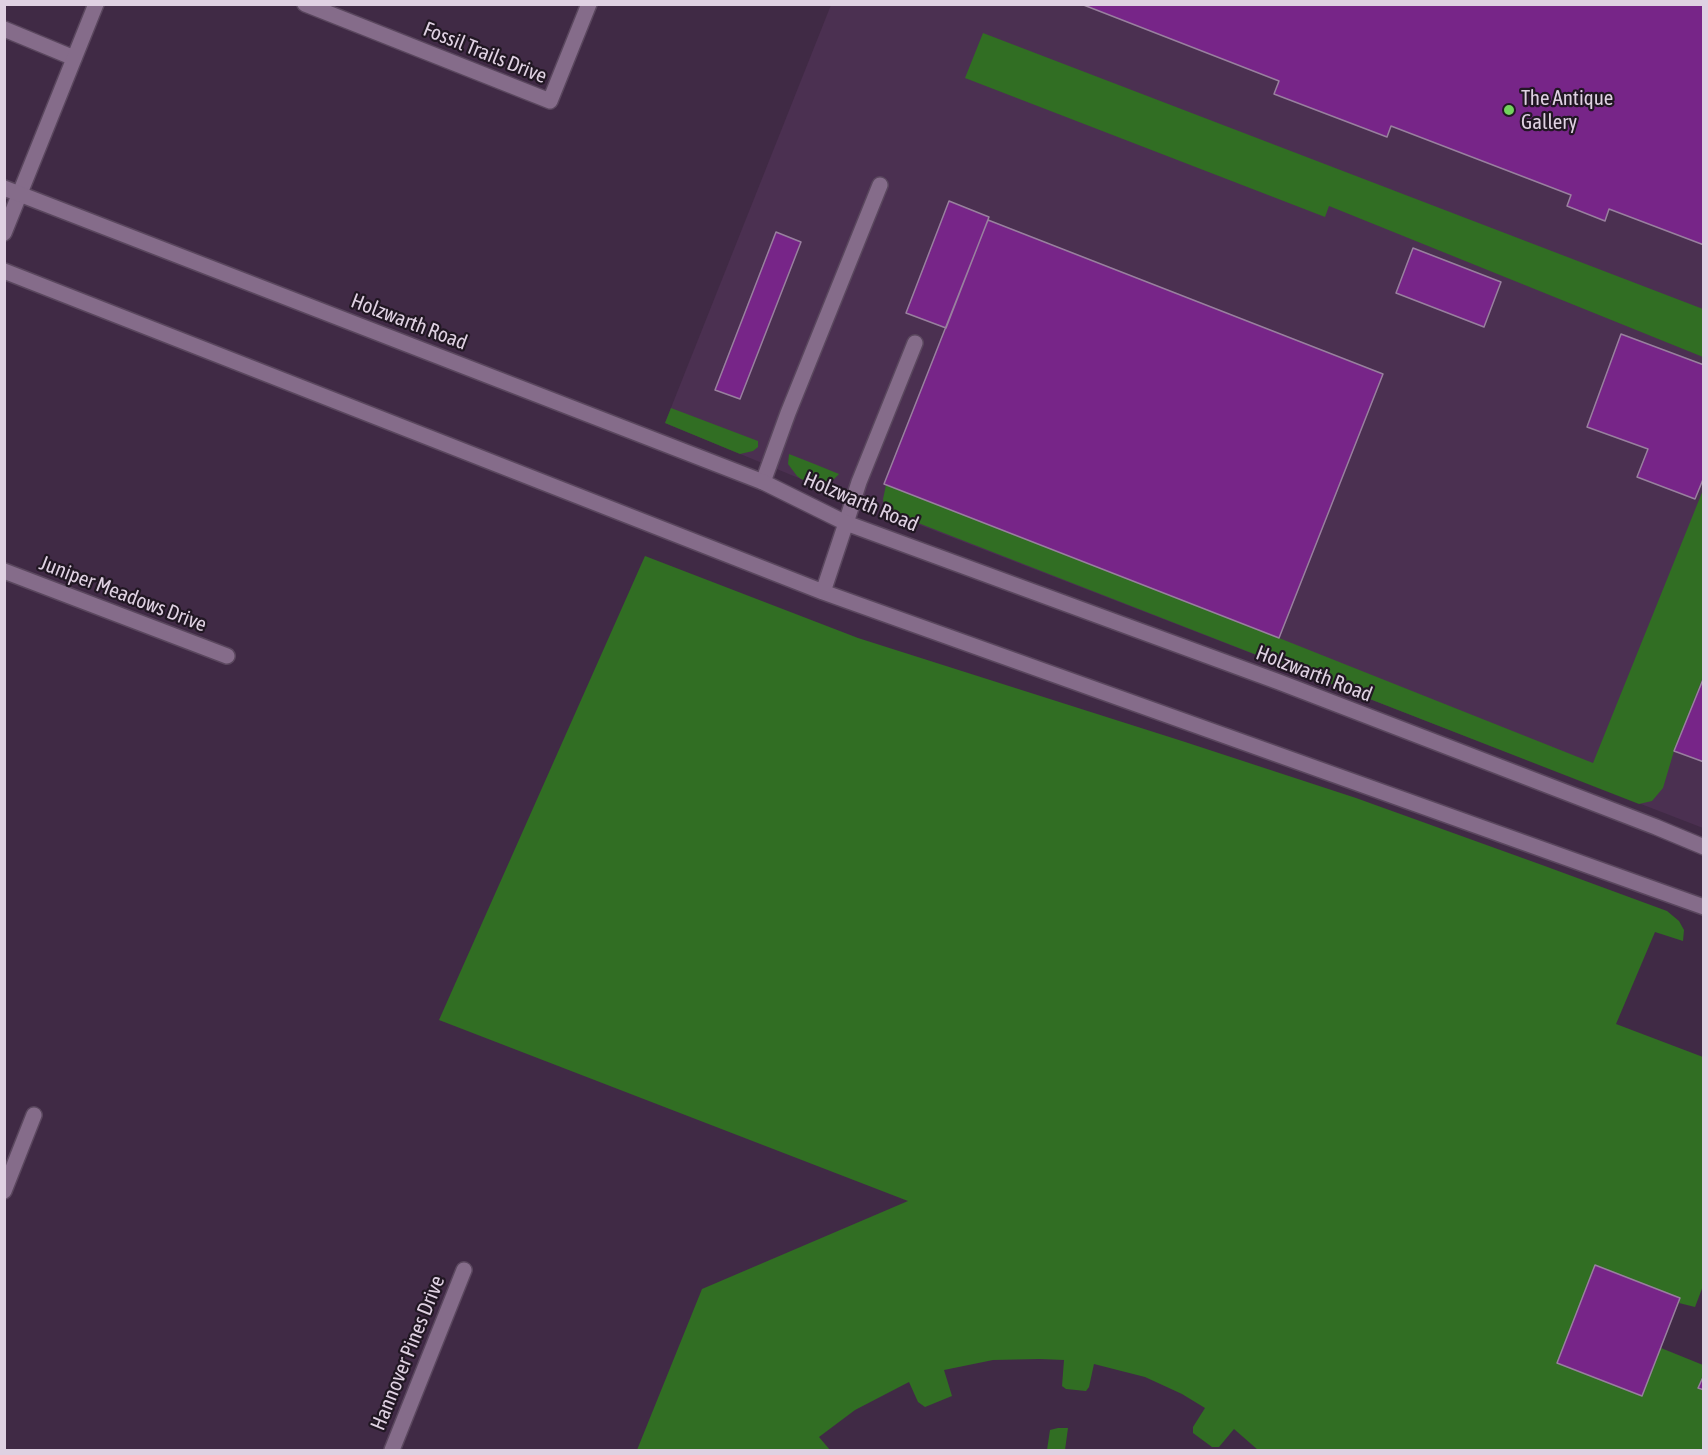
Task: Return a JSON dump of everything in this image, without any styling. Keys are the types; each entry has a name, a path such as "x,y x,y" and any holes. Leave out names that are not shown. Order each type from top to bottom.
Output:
{"main road":[{"path":"4,233 96,4"},
{"name":"Fossil Trails Drive","path":"305,4 550,101 589,4"},
{"path":"4,29 74,58"},
{"path":"763,482 788,413 880,185"},
{"name":"Holzwarth Road","path":"4,188 763,482 846,523 1279,682 1704,847"},
{"path":"4,271 823,592 1704,907"},
{"path":"823,592 859,482 915,344"},
{"name":"Juniper Meadows Drive","path":"4,571 227,656"},
{"path":"4,1191 34,1115"},
{"name":"Hannover Pines Drive","path":"392,1450 464,1270"}],"shaded area":[{"path":"831,5 1703,5 1703,828 801,479 665,423"}],"green space":[{"path":"983,33 1703,309 1703,357 1329,206 1325,217 965,78"},
{"path":"671,408 758,441 758,447 753,451 740,454 665,423"},
{"path":"789,454 839,474 828,485 819,486 801,479 788,464"},
{"path":"886,485 1593,763 1703,490 1703,677 1674,751 1663,788 1652,801 1639,804 890,512 884,506"},
{"path":"645,556 858,638 1356,798 1667,911 1679,921 1684,930 1683,941 1655,932 1616,1024 1703,1057 1703,1286 1695,1307 1679,1303 1680,1298 1595,1265 1557,1363 1642,1396 1661,1348 1703,1365 1703,1375 1698,1388 1703,1390 1703,1450 1258,1450 1234,1429 1219,1447 1212,1447 1193,1433 1193,1427 1205,1408 1182,1394 1145,1377 1094,1364 1086,1391 1066,1389 1062,1386 1064,1360 1040,1359 993,1360 944,1370 952,1396 925,1407 918,1402 909,1382 855,1410 819,1437 830,1450 637,1450 702,1289 908,1201 439,1020"},
{"path":"1068,1428 1065,1450 1047,1450 1050,1430"}],"building":[{"name":"The Antique Gallery","path":"1081,4 1704,4 1704,245 1609,209 1605,221 1567,206 1571,195 1391,126 1387,137 1274,94 1279,81"},
{"path":"949,201 989,217 946,328 906,313"},
{"path":"988,220 1383,374 1279,638 884,484"},
{"path":"776,232 801,242 740,399 715,390"},
{"path":"1413,248 1501,282 1484,327 1396,293"},
{"path":"1621,334 1704,365 1704,477 1695,499 1637,477 1648,449 1587,427"},
{"path":"1704,677 1704,762 1674,751"},
{"path":"1595,1265 1680,1298 1642,1396 1557,1363"},
{"path":"1704,1375 1704,1390 1698,1388"}],"place":[{"name":"The Antique Gallery","path":"1509,110"}]}
